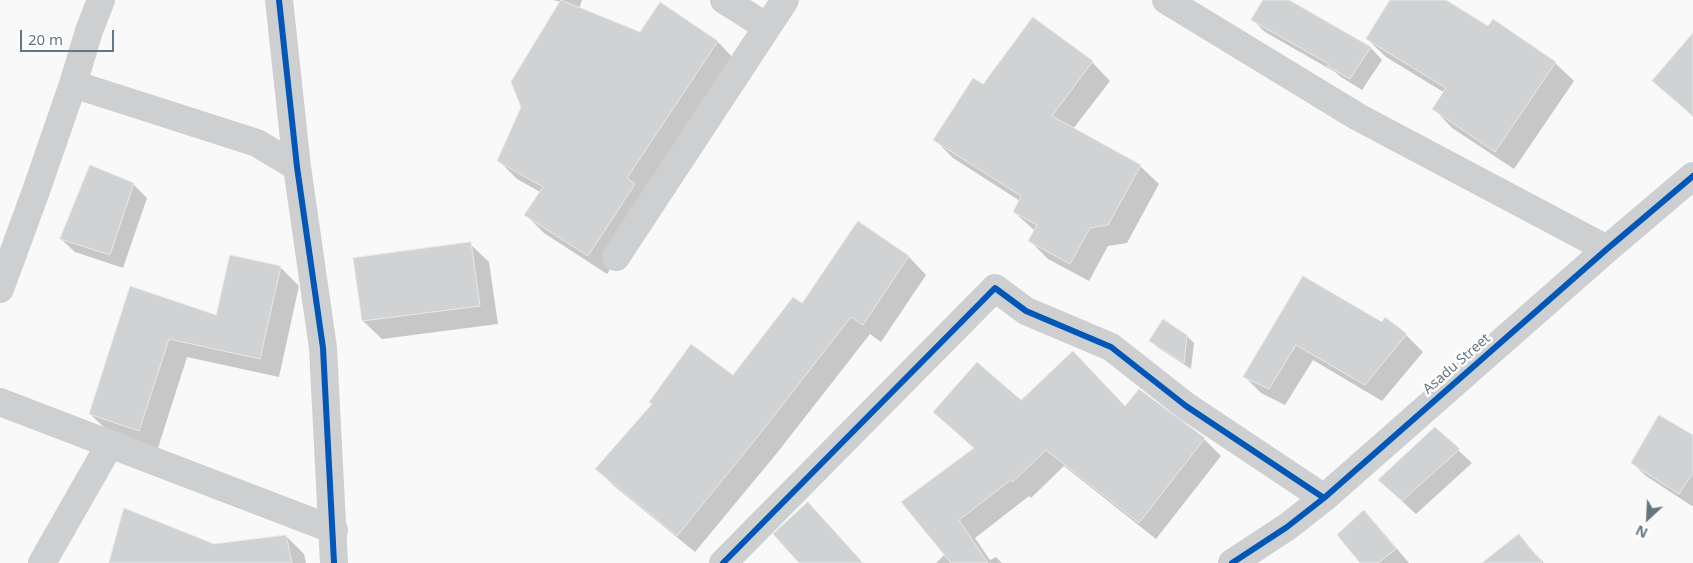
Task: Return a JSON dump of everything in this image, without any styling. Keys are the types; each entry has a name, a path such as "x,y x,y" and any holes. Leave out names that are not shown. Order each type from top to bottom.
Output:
{"street":[{"path":"0,289 74,84 89,31 101,0"},
{"path":"279,0 297,167 323,348 334,530 334,563"},
{"path":"724,0 767,27"},
{"path":"616,257 785,0"},
{"path":"1166,0 1358,116 1607,249"},
{"path":"74,84 257,143 297,167"},
{"name":"Asadu Street","path":"1232,563 1287,527 1324,498 1607,249 1693,176"},
{"path":"723,563 995,288 1026,311 1111,347 1186,406 1324,498"},
{"path":"0,402 334,530"},
{"path":"42,563 110,444"}],"building":[{"path":"561,0 640,32 660,2 718,41 627,178 635,184 588,256 524,215 543,187 497,161 521,107 511,82"},
{"path":"1263,0 1289,0 1371,47 1350,79 1327,66 1329,64 1251,20"},
{"path":"1390,0 1446,0 1488,26 1493,19 1556,62 1495,152 1432,109 1446,88 1366,39"},
{"path":"1033,17 1093,61 1052,116 1141,165 1108,225 1090,228 1070,264 1028,241 1037,225 1013,212 1021,196 933,140 973,78 983,84"},
{"path":"1693,33 1693,116 1652,81"},
{"path":"90,165 134,183 110,255 60,239"},
{"path":"858,221 909,256 863,325 851,317 677,536 595,469 652,404 649,402 691,344 733,375 793,297 802,303"},
{"path":"471,242 480,306 362,321 353,258"},
{"path":"230,255 281,266 260,359 169,339 139,431 89,414 130,286 216,315"},
{"path":"1303,276 1382,322 1385,317 1407,334 1365,385 1296,345 1269,389 1243,377"},
{"path":"1163,319 1187,335 1184,363 1149,341"},
{"path":"1073,351 1125,406 1139,389 1205,438 1139,523 1046,450 1013,482 1011,480 959,520 988,563 951,563 901,502 974,448 933,412 977,362 1021,400"},
{"path":"1659,415 1693,435 1693,473 1679,494 1631,463"},
{"path":"1435,427 1460,449 1402,501 1378,480"},
{"path":"808,502 863,563 799,563 773,534"},
{"path":"124,508 214,544 286,535 292,563 109,563"},
{"path":"1364,510 1396,549 1378,563 1360,563 1337,535"},
{"path":"1519,534 1542,563 1482,563"}],"cycle path":[{"path":"279,0 297,167 323,348 334,563"},
{"path":"1232,563 1287,527 1324,498 1607,249 1693,176"},
{"path":"723,563 995,288 1026,311 1111,347 1186,406 1324,498"}]}
